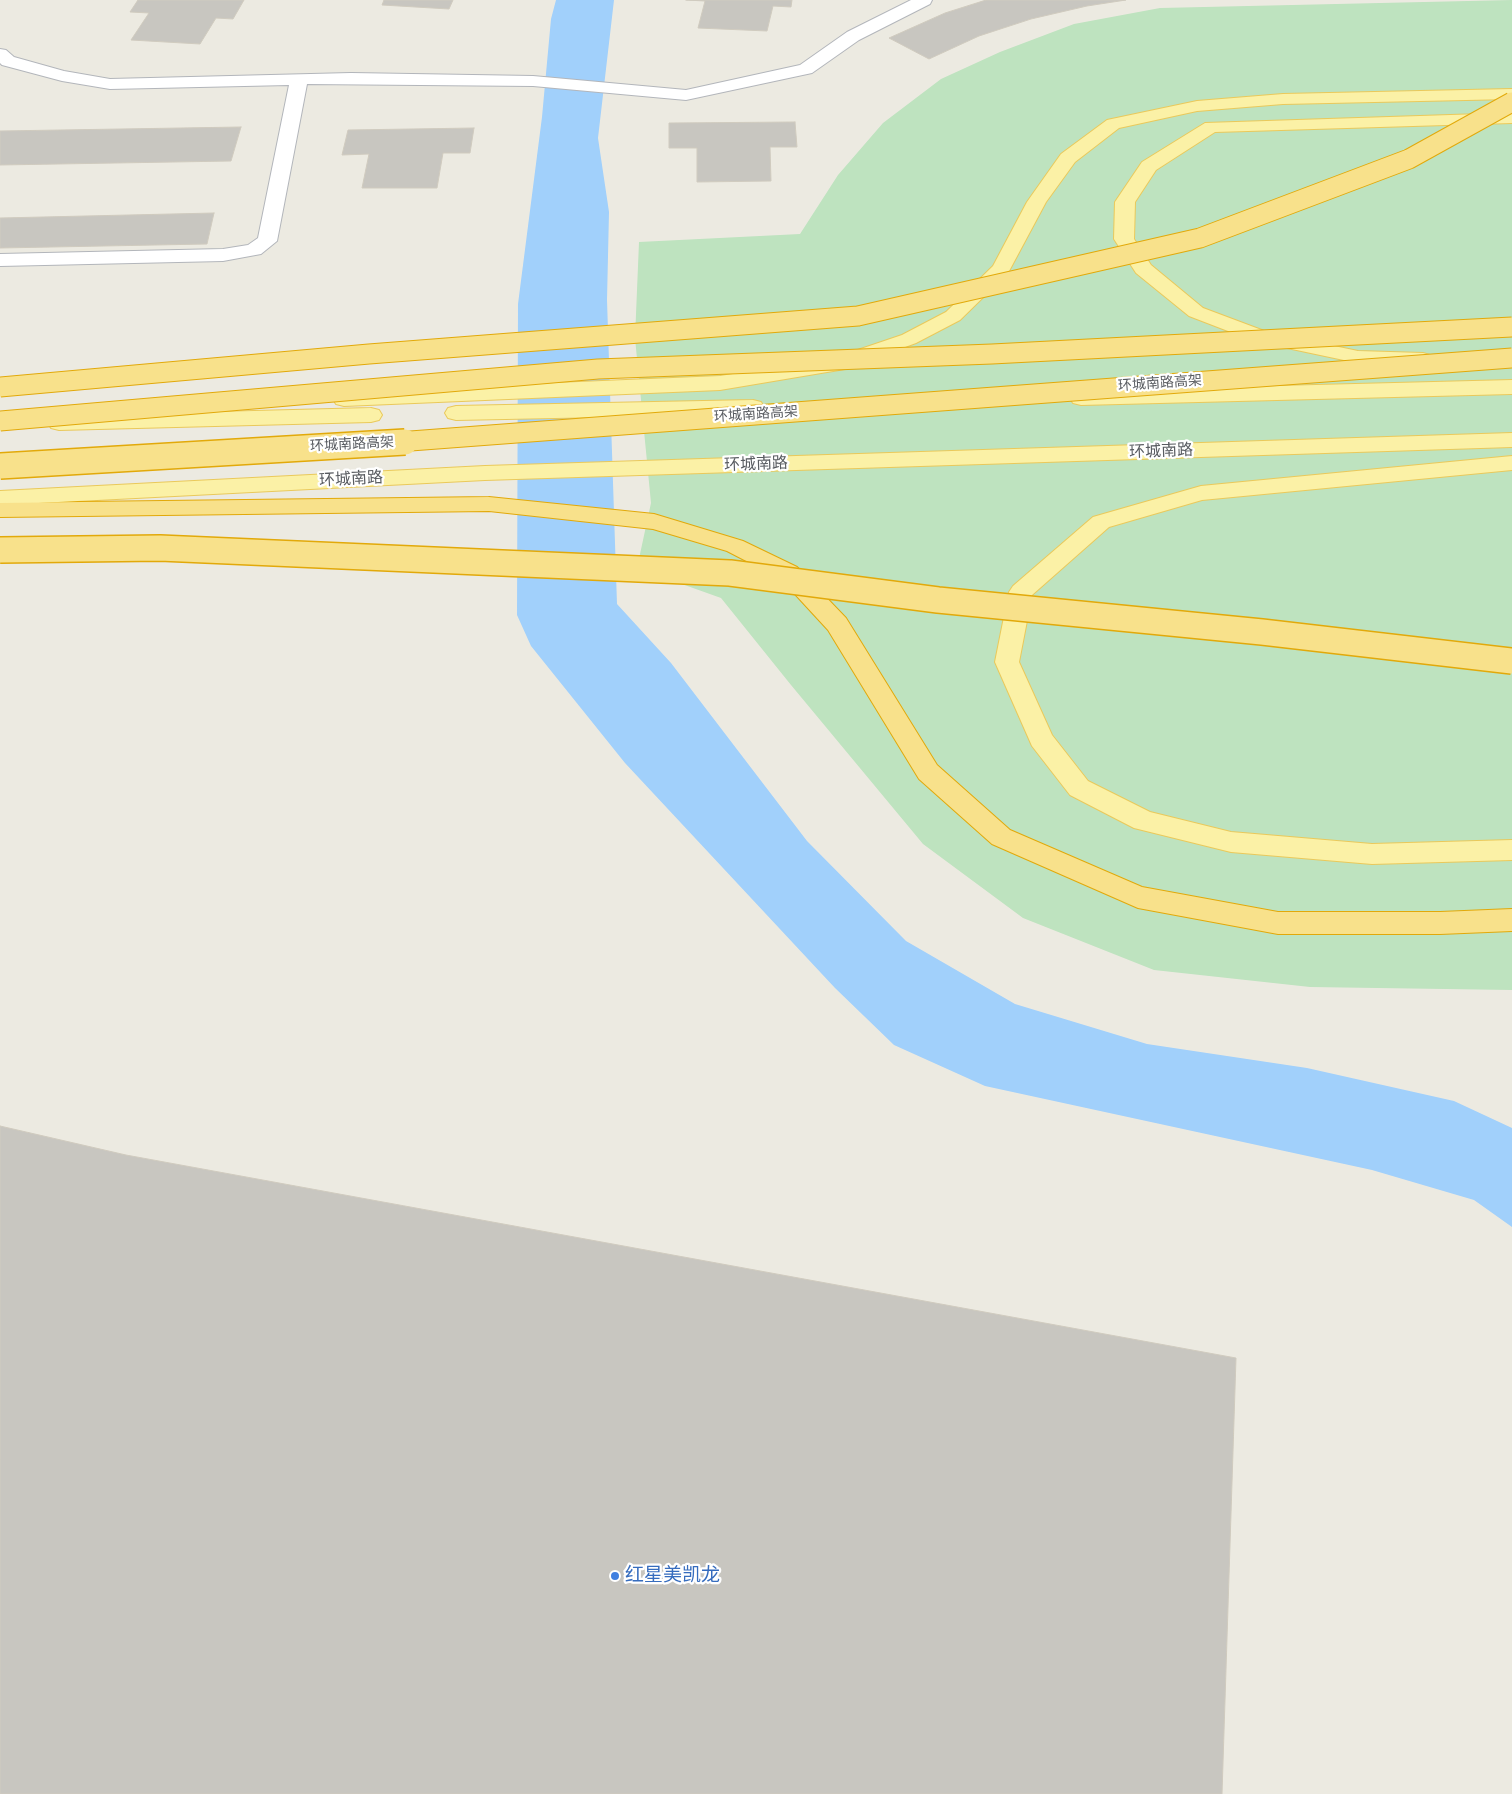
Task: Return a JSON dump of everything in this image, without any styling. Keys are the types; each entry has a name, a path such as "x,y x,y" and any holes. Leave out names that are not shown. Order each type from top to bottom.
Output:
{"highway":[{"path":"0,387 389,353 858,316 1200,238 1408,160 1512,102"},
{"path":"0,423 598,368 992,354 1512,327"},
{"name":"环城南路高架","path":"0,466 424,441 1512,360"},
{"path":"0,510 489,504 654,522 735,546 789,573 837,624 928,772 1001,837 1138,897 1278,923 1440,923 1512,920"},
{"path":"0,550 160,548 730,573 938,600 1262,632 1512,661"}],"main road":[{"path":"0,423 484,403 720,383 838,364 909,339 953,316 1001,269 1037,202 1068,158 1113,124 1197,106 1283,99 1512,94"},
{"path":"1512,118 1211,127 1149,166 1125,202 1124,239 1143,269 1196,312 1261,337 1358,357 1512,360"},
{"path":"1367,391 1512,383"},
{"path":"0,414 484,403 656,410 1512,387"},
{"name":"环城南路","path":"0,498 485,473 1512,440"},
{"path":"1512,463 1201,493 1101,522 1021,592 1007,662 1041,740 1079,788 1143,821 1231,842 1372,854 1512,850"}],"lane":[{"path":"0,54 8,61 17,64 62,76 110,84 352,78 533,81 686,95 806,69 852,36 924,0"},
{"path":"0,260 223,256 254,250 267,241 298,80"}],"green space":[{"path":"1512,0 1512,990 1310,987 1154,970 1023,918 923,844 721,598 637,568 651,503 635,338 639,242 800,234 838,175 883,123 941,79 1000,52 1074,24 1160,8"}],"water":[{"path":"556,0 614,0 598,138 609,212 607,300 617,604 671,663 807,841 906,941 1015,1004 1147,1044 1307,1068 1454,1101 1512,1128 1512,1227 1474,1200 1372,1170 985,1086 894,1045 835,988 625,763 531,646 517,615 518,304 542,117 551,19"}],"building":[{"path":"138,0 244,0 233,19 216,18 200,44 131,40 149,13 130,12"},
{"path":"384,0 453,0 449,9 382,5"},
{"path":"686,0 792,0 791,7 773,6 767,31 698,28 705,1"},
{"path":"986,0 1126,0 1087,6 1031,19 979,36 929,59 889,38 945,13"},
{"path":"795,122 797,147 770,147 771,181 697,182 697,148 669,148 669,123"},
{"path":"241,127 231,161 0,165 0,131"},
{"path":"474,128 470,153 443,153 437,188 362,188 369,154 342,155 348,130"},
{"path":"214,213 207,244 0,248 0,218"},
{"name":"红星美凯龙","path":"0,1126 126,1155 1236,1358 1222,1794 0,1794"}],"place":[{"name":"红星美凯龙","path":"615,1576"}]}
